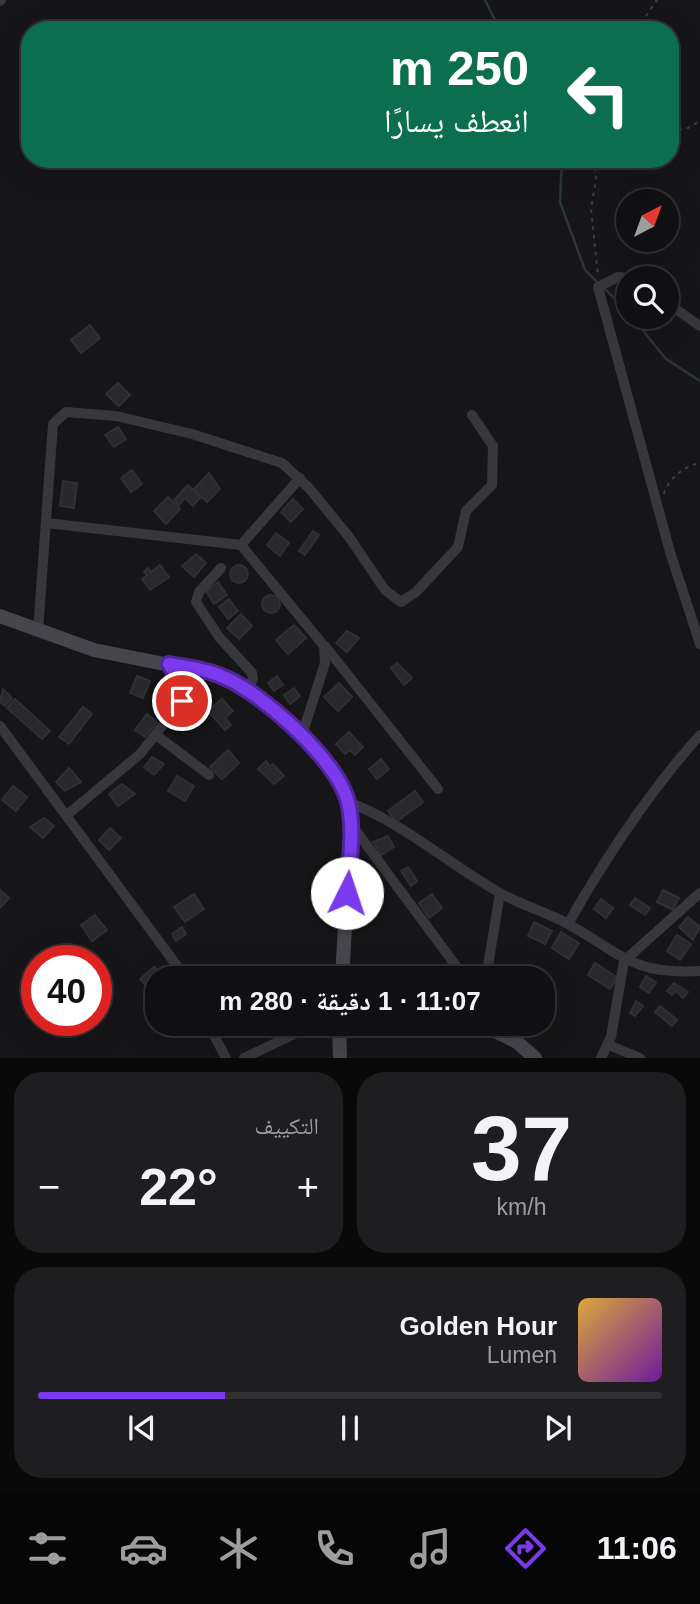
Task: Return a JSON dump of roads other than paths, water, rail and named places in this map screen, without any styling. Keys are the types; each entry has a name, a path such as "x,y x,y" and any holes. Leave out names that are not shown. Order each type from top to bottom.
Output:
{"street":[{"path":"616,277 598,287 659,512 700,644"},
{"path":"679,311 700,326"},
{"path":"38,631 53,424 65,412 116,416 192,434 274,459 300,478 349,537 389,596 397,601 405,600 458,547 466,511 492,485 493,446 472,415"},
{"path":"241,545 300,478"},
{"path":"46,523 241,545 438,789"},
{"path":"221,568 200,592 196,602 219,637 252,673 253,679 247,690"},
{"path":"2,615 38,631 94,650 220,675 247,690 302,735 333,770 348,802 351,824 343,966"},
{"path":"302,735 325,663 324,646"},
{"path":"67,815 132,761 156,735 186,695 169,664"},
{"path":"0,726 177,966"},
{"path":"156,735 209,775"},
{"path":"568,924 604,863 656,787 700,735"},
{"path":"348,802 393,823 500,893 568,924 624,961 662,971 700,971"},
{"path":"351,824 456,966"},
{"path":"488,966 500,893"},
{"path":"601,1058 609,1045 624,961 700,893"},
{"path":"214,1036 226,1058"},
{"path":"244,1058 290,1036"},
{"path":"339,1036 340,1058"},
{"path":"505,1036 517,1042 535,1058"},
{"path":"609,1045 640,1058"}],"waterway":[{"path":"485,0 496,21"},
{"path":"562,168 560,202 585,270 598,283"},
{"path":"603,287 616,300"},
{"path":"642,329 666,359 700,381"}]}
